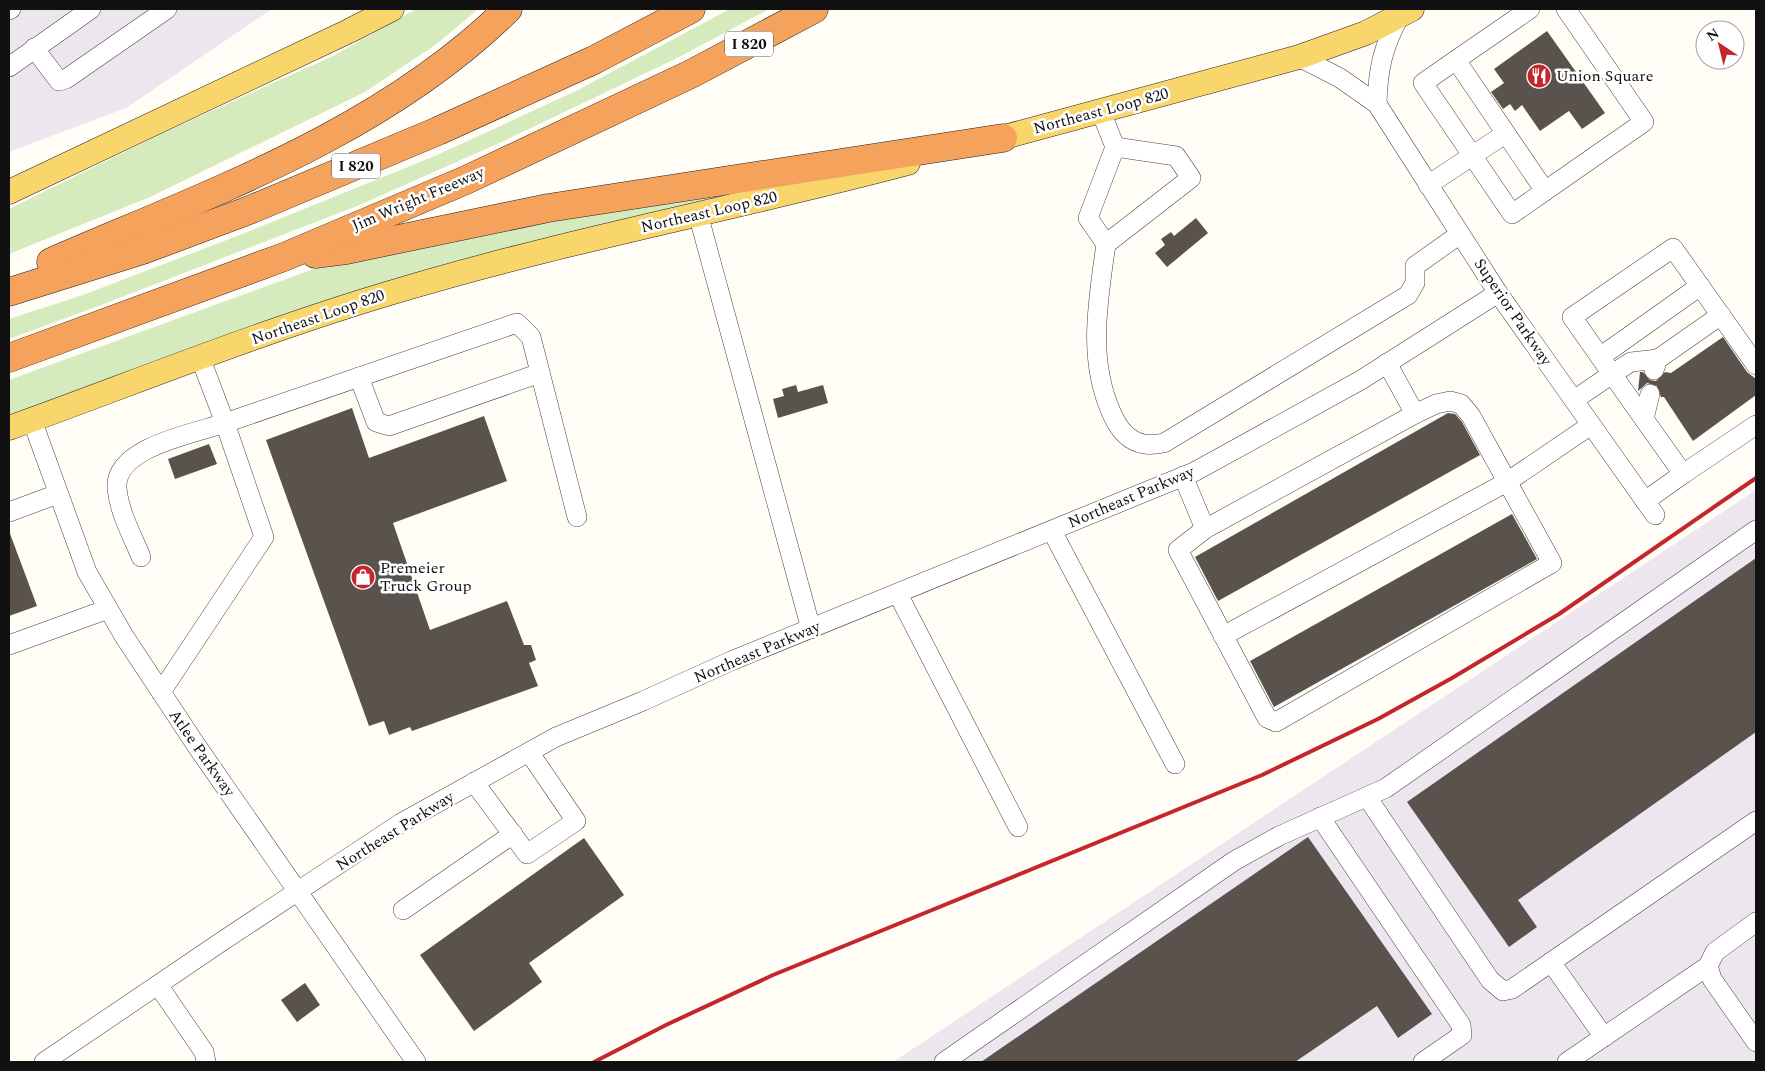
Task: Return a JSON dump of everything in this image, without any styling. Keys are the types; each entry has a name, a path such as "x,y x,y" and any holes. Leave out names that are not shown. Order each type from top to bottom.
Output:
{"highway":[{"path":"9,285 35,269 306,150 366,117 457,53 508,9"},
{"name":"I 820","path":"9,292 143,250 252,209 438,131 594,60 691,9"},
{"name":"Jim Wright Freeway","path":"9,358 284,257 466,180 691,74 814,9"},
{"path":"284,257 346,250 548,208 1002,138"}],"main road":[{"path":"9,192 392,9"},
{"name":"Northeast Loop 820","path":"9,428 200,357 399,290 554,247 824,185 1101,112 1299,57 1366,33 1406,12"}],"street":[{"path":"9,66 91,9"},
{"path":"34,48 59,81 66,79 167,9"},
{"path":"1530,9 1423,82 1512,214 1644,122 1566,9"},
{"path":"1377,104 1378,75 1382,52 1406,12"},
{"path":"1299,57 1340,78 1377,104"},
{"path":"1456,60 1545,191"},
{"name":"Superior Parkway","path":"1377,104 1498,293 1650,508 1683,474"},
{"path":"1101,112 1115,147 1088,218 1106,244 1096,339 1098,373 1106,400 1117,426 1128,436 1144,444 1164,444 1408,295 1415,283 1415,266 1460,234"},
{"path":"1428,185 1505,134"},
{"path":"1106,244 1191,178 1176,156 1115,147"},
{"path":"698,214 811,629"},
{"path":"1756,365 1673,248 1572,317 1683,474 1756,425"},
{"path":"1600,357 1700,286"},
{"name":"Northeast Parkway","path":"44,1062 401,823 556,737 811,629 1183,476 1239,448 1387,363 1498,293"},
{"path":"1574,400 1630,362 1656,365 1721,314"},
{"path":"141,557 120,506 117,487 118,477 123,469 143,450 517,323 531,337 577,517"},
{"path":"161,692 264,537 200,357"},
{"path":"1387,363 1415,414"},
{"path":"359,377 376,422 388,426 540,373"},
{"path":"1644,419 1650,394"},
{"path":"1450,401 1461,404 1471,416 1552,563 1276,722 1267,718 1178,550 1205,529 1415,414 1436,404 1450,401"},
{"name":"Atlee Parkway","path":"32,420 87,572 108,609 161,692 416,1062"},
{"path":"1223,636 1507,482 1591,425"},
{"path":"1183,476 1205,529"},
{"path":"9,512 58,494"},
{"path":"944,1062 1234,861 1279,836 1386,788 1756,530"},
{"path":"1052,531 1175,764"},
{"path":"898,594 1018,827"},
{"path":"9,645 108,609"},
{"path":"474,782 527,854 576,821 530,752"},
{"path":"1368,797 1490,980 1503,991 1512,989 1756,821"},
{"path":"1320,817 1461,1025 1462,1035 1423,1062"},
{"path":"403,910 513,834"},
{"path":"1567,1062 1708,966 1715,952 1756,922"},
{"path":"1551,962 1604,1037"},
{"path":"1708,966 1712,978 1756,1042"},
{"path":"158,985 204,1052 206,1062"}],"shaded area":[{"path":"9,9 272,9 126,108 9,152"},
{"path":"1756,490 1756,1062 893,1062"}],"green space":[{"path":"416,9 478,9 438,43 365,92 150,197 9,254 9,209 161,134 335,55"},
{"path":"730,9 769,9 679,57 506,140 357,206 9,339 9,319 83,295 245,233 435,156 576,91"},
{"path":"751,192 336,298 162,358 9,416 9,380 322,266 507,227"}],"building":[{"name":"Union Square","path":"1547,31 1605,113 1582,129 1569,111 1540,131 1522,105 1515,111 1510,104 1503,109 1491,92 1504,83 1494,69"},
{"path":"1196,218 1208,233 1167,267 1155,253 1165,245 1161,239 1171,232 1174,236"},
{"path":"1723,337 1747,372 1756,379 1756,395 1693,441 1664,397 1661,397 1657,386 1647,383 1638,391 1640,372 1643,372 1650,380 1656,381 1665,372 1671,373"},
{"path":"796,385 798,392 823,385 828,403 778,418 773,399 784,396 782,389"},
{"name":"Premeier Truck Group","path":"352,408 369,458 484,416 507,481 393,523 430,630 507,601 524,645 531,645 536,660 529,663 538,686 412,731 410,727 389,735 384,721 369,726 266,440"},
{"path":"1448,413 1455,414 1462,422 1480,455 1218,601 1195,557"},
{"path":"209,444 217,464 175,479 168,459"},
{"path":"1512,514 1537,559 1274,707 1250,661"},
{"path":"9,531 37,606 9,616"},
{"path":"1756,558 1756,732 1518,900 1537,927 1509,947 1407,802"},
{"path":"1308,837 1432,1014 1398,1038 1377,1006 1295,1062 981,1062"},
{"path":"584,838 624,895 529,963 542,982 474,1031 420,955"},
{"path":"305,983 320,1005 297,1022 281,1000"}],"railway":[{"path":"594,1062 666,1025 773,975 1262,775 1378,719 1452,678 1559,614 1756,478"}],"place":[{"name":"Union Square","path":"1539,76"},
{"name":"Premeier Truck Group","path":"363,577"}]}
